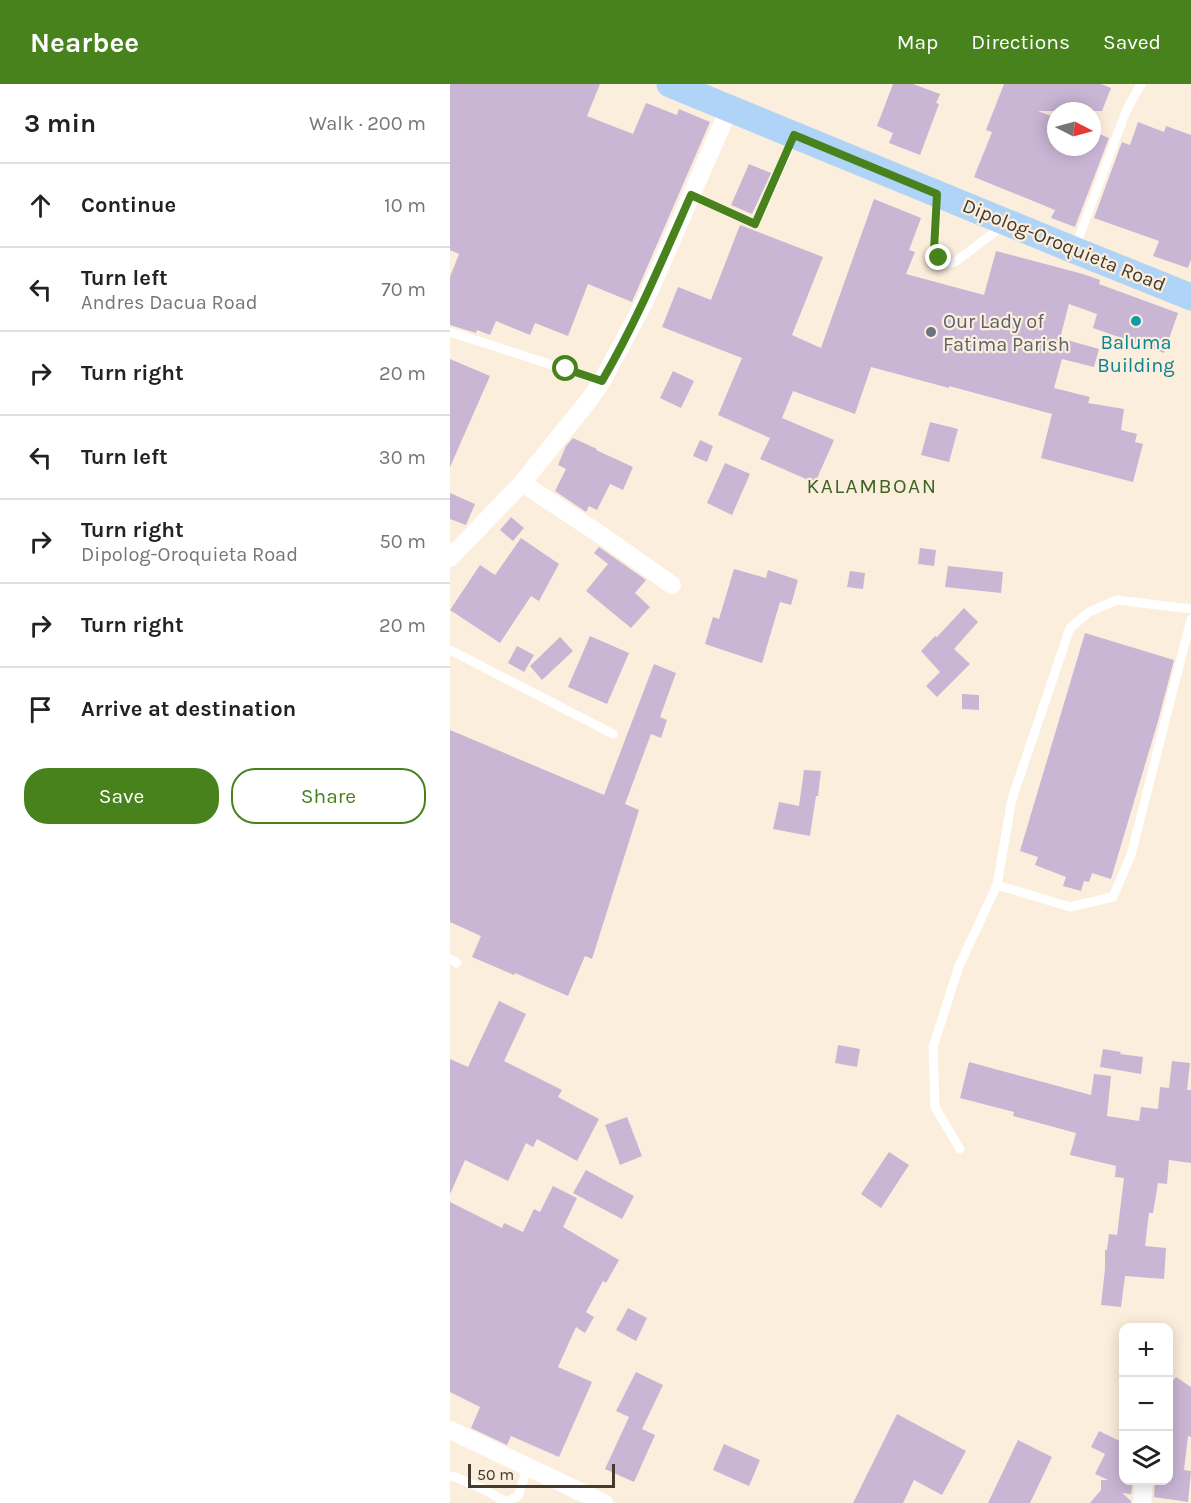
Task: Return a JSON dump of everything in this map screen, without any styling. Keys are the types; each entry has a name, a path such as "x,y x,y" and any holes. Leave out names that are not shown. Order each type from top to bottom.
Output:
{"main road":[{"name":"Dipolog-Oroquieta Road","path":"670,84 1191,297"}],"street":[{"path":"450,558 522,483 602,381 645,299 729,109"},
{"path":"522,483 672,585"},
{"path":"450,1430 604,1503"},
{"path":"1142,1503 1144,1485"}],"lane":[{"path":"1074,250 1127,109 1141,84"},
{"path":"691,195 755,224 794,135"},
{"path":"937,194 934,250 943,262 949,264 956,262 1007,223"},
{"path":"450,332 602,381"},
{"path":"960,1149 935,1107 933,1047 959,966 997,885 1012,800 1070,628 1089,612 1117,600 1191,609"},
{"path":"997,885 1070,907 1113,897 1131,855 1191,619"},
{"path":"450,650 613,734"},
{"path":"450,1477 453,1476 481,1488 506,1502 518,1496 528,1467"}],"building":[{"path":"450,84 600,84 587,116 633,134 646,103 677,115 679,109 710,122 632,302 588,284 568,336 535,323 530,335 496,321 490,335 450,325 450,277 459,254 450,250"},
{"path":"893,84 913,84 940,94 936,103 939,104 920,155 889,143 893,133 877,126"},
{"path":"1004,84 1101,84 1111,88 1102,111 1101,102 1047,102 1047,111 1038,111 1047,114 1047,156 1101,156 1101,135 1109,138 1075,227 1051,218 1055,210 974,177 992,132 986,130"},
{"path":"1138,122 1164,132 1166,126 1191,135 1191,259 1188,268 1153,256 1159,241 1094,218 1122,142 1130,145"},
{"path":"749,164 771,173 752,214 731,205"},
{"path":"874,199 921,218 909,250 915,252 906,274 984,295 996,251 1083,274 1100,280 1099,284 1178,313 1164,353 1093,328 1097,314 1069,304 1060,338 1099,349 1094,367 1062,359 1054,388 1090,397 1088,403 1124,409 1121,430 1137,434 1135,442 1143,444 1133,482 1041,458 1052,414 871,367 855,414 793,391 782,418 834,440 815,483 760,459 770,438 718,415 742,358 662,327 678,287 711,300 740,225 823,257 792,335 821,348"},
{"path":"450,359 490,376 450,467"},
{"path":"673,371 694,381 681,408 660,398"},
{"path":"930,422 958,429 949,462 921,455"},
{"path":"573,438 633,467 623,490 610,484 597,510 589,506 586,512 555,491 566,469 558,465 566,446"},
{"path":"700,440 713,446 707,462 693,456"},
{"path":"725,463 750,474 732,515 707,503"},
{"path":"450,493 475,504 466,525 450,519"},
{"path":"511,517 524,528 513,541 500,530"},
{"path":"521,538 559,564 539,601 531,596 500,643 450,610 480,565 495,575"},
{"path":"599,547 646,580 635,593 650,607 631,628 586,591 608,564 594,553"},
{"path":"920,548 936,550 934,566 918,564"},
{"path":"948,566 1003,572 1001,593 945,587"},
{"path":"734,569 766,578 768,570 798,580 791,605 780,602 762,663 705,644 713,617 719,619"},
{"path":"850,571 865,573 863,589 847,587"},
{"path":"964,608 978,622 954,649 970,664 937,697 926,686 940,672 921,651"},
{"path":"1085,633 1174,660 1111,879 1092,873 1089,882 1084,881 1081,891 1063,886 1066,877 1035,865 1038,857 1020,851"},
{"path":"590,636 629,653 607,704 568,687"},
{"path":"560,637 573,651 542,680 530,666"},
{"path":"517,646 534,655 524,672 508,663"},
{"path":"654,664 676,673 660,717 667,720 661,738 651,734 625,804 639,810 592,959 585,956 568,996 472,957 481,936 450,922 450,730 604,795"},
{"path":"962,694 979,695 979,710 962,709"},
{"path":"804,770 821,771 810,836 773,829 779,802 799,806"},
{"path":"499,1001 526,1014 504,1061 562,1090 558,1097 599,1119 577,1161 537,1139 533,1147 526,1143 508,1181 465,1160 450,1194 450,1059 468,1067"},
{"path":"838,1045 860,1049 857,1067 835,1063"},
{"path":"1103,1049 1143,1057 1141,1074 1100,1067"},
{"path":"1172,1061 1190,1063 1187,1090 1191,1090 1191,1163 1169,1160 1167,1184 1158,1183 1153,1213 1149,1213 1145,1246 1166,1248 1164,1279 1125,1276 1121,1307 1101,1305 1105,1250 1107,1250 1109,1234 1117,1235 1124,1178 1115,1177 1116,1166 1070,1155 1076,1133 1013,1116 1014,1112 960,1098 969,1062 1091,1095 1094,1074 1111,1076 1107,1116 1139,1121 1141,1107 1158,1109 1160,1087 1169,1088"},
{"path":"627,1117 642,1156 620,1165 605,1125"},
{"path":"889,1152 909,1165 881,1208 861,1194"},
{"path":"586,1170 634,1196 622,1219 573,1193"},
{"path":"553,1186 577,1198 563,1227 619,1260 606,1283 603,1281 586,1312 594,1317 585,1333 576,1327 558,1367 592,1382 559,1457 511,1436 507,1445 471,1428 480,1407 450,1392 450,1202 502,1228 504,1223 523,1232 534,1209 540,1212"},
{"path":"628,1308 647,1318 636,1341 616,1330"},
{"path":"636,1372 663,1385 642,1429 655,1435 634,1482 605,1469 629,1417 616,1411"},
{"path":"1176,1377 1191,1387 1191,1437 1188,1436 1184,1470 1191,1471 1188,1502 1154,1497 1155,1485 1173,1485 1173,1381"},
{"path":"897,1414 966,1451 942,1495 914,1480 903,1503 853,1503"},
{"path":"1099,1431 1119,1441 1119,1485 1132,1485 1131,1494 1122,1493 1131,1503 1090,1503 1101,1490 1101,1480 1108,1480 1095,1474 1105,1454 1091,1447"},
{"path":"1018,1440 1052,1457 1030,1503 988,1503"},
{"path":"724,1444 760,1460 749,1486 713,1470"}],"place":[{"name":"Baluma Building","path":"1136,321"},
{"name":"Our Lady of Fatima Parish","path":"931,332"}],"district":[{"name":"KALAMBOAN","path":"872,486"}],"route":[{"path":"566,369 602,381 645,299 691,195 755,224 794,135 937,194 934,250 939,258"}]}
